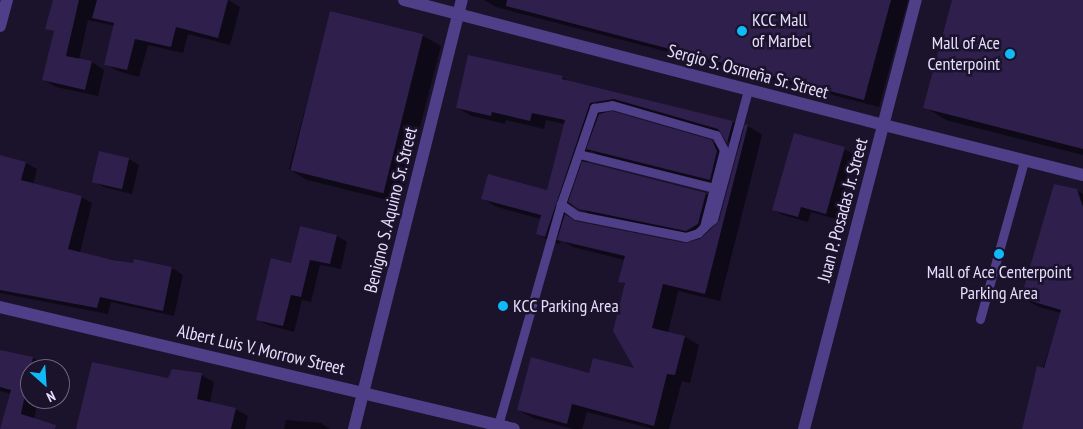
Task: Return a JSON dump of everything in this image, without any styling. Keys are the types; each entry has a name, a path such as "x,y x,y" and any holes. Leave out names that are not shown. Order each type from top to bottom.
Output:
{"street":[{"path":"0,26 7,0"},
{"name":"Sergio S. Osmeña Sr. Street","path":"404,0 883,126 1083,175"},
{"name":"Benigno S. Aquino Sr. Street","path":"354,429 462,0"},
{"name":"Juan P. Posadas Jr. Street","path":"804,429 916,0"},
{"name":"Albert Luis V. Morrow Street","path":"0,306 514,429"}],"lane":[{"path":"561,204 576,215 686,237 698,233 713,219 748,90"},
{"path":"498,425 561,204 594,108 612,106 716,135 724,150 704,228"},
{"path":"579,154 714,188"},
{"path":"980,319 1024,160"}],"building":[{"path":"53,0 79,0 66,56 92,61 85,90 42,80 54,31 45,29"},
{"path":"97,0 228,0 218,38 176,27 171,47 135,39 127,70 104,65 114,23 92,18"},
{"name":"KCC Mall of Marbel","path":"507,0 891,0 864,100 506,6"},
{"name":"Mall of Ace Centerpoint","path":"952,0 1083,0 1083,149 923,108"},
{"path":"330,11 423,34 383,193 290,170"},
{"path":"468,55 563,76 562,79 733,121 727,143 718,129 614,99 590,103 545,237 536,234 541,215 481,199 488,174 547,190 565,120 532,113 530,121 492,112 491,116 456,108"},
{"path":"612,111 712,140 717,151 710,180 586,149 599,114"},
{"path":"745,124 748,125 705,294 663,284 652,328 685,336 675,375 667,374 654,426 572,404 567,424 517,410 531,357 589,373 593,358 634,368 613,331 625,283 618,282 625,256 557,240 565,214 575,221 685,243 700,239 719,221"},
{"path":"794,133 845,147 826,214 801,207 798,217 772,210"},
{"path":"99,151 129,158 122,189 92,182"},
{"path":"0,155 26,162 21,180 82,196 68,249 113,260 133,263 134,259 172,267 163,311 100,297 97,308 0,290"},
{"path":"582,161 706,193 698,224 686,231 579,209 568,202"},
{"path":"1054,184 1077,189 1083,207 1083,429 1022,429 1037,366 1044,368 1061,310 1021,298"},
{"path":"300,226 337,235 330,264 310,260 301,297 291,295 283,326 256,320 271,258 291,263"},
{"path":"0,350 33,357 33,359 20,359 21,414 56,425 55,429 0,429 11,390 0,387"},
{"path":"92,362 168,378 172,369 202,373 197,399 236,408 231,429 76,429"}],"place":[{"name":"KCC Mall of Marbel","path":"742,31"},
{"name":"Mall of Ace Centerpoint","path":"1010,54"},
{"name":"Mall of Ace Centerpoint Parking Area","path":"999,254"},
{"name":"KCC Parking Area","path":"503,306"}]}
